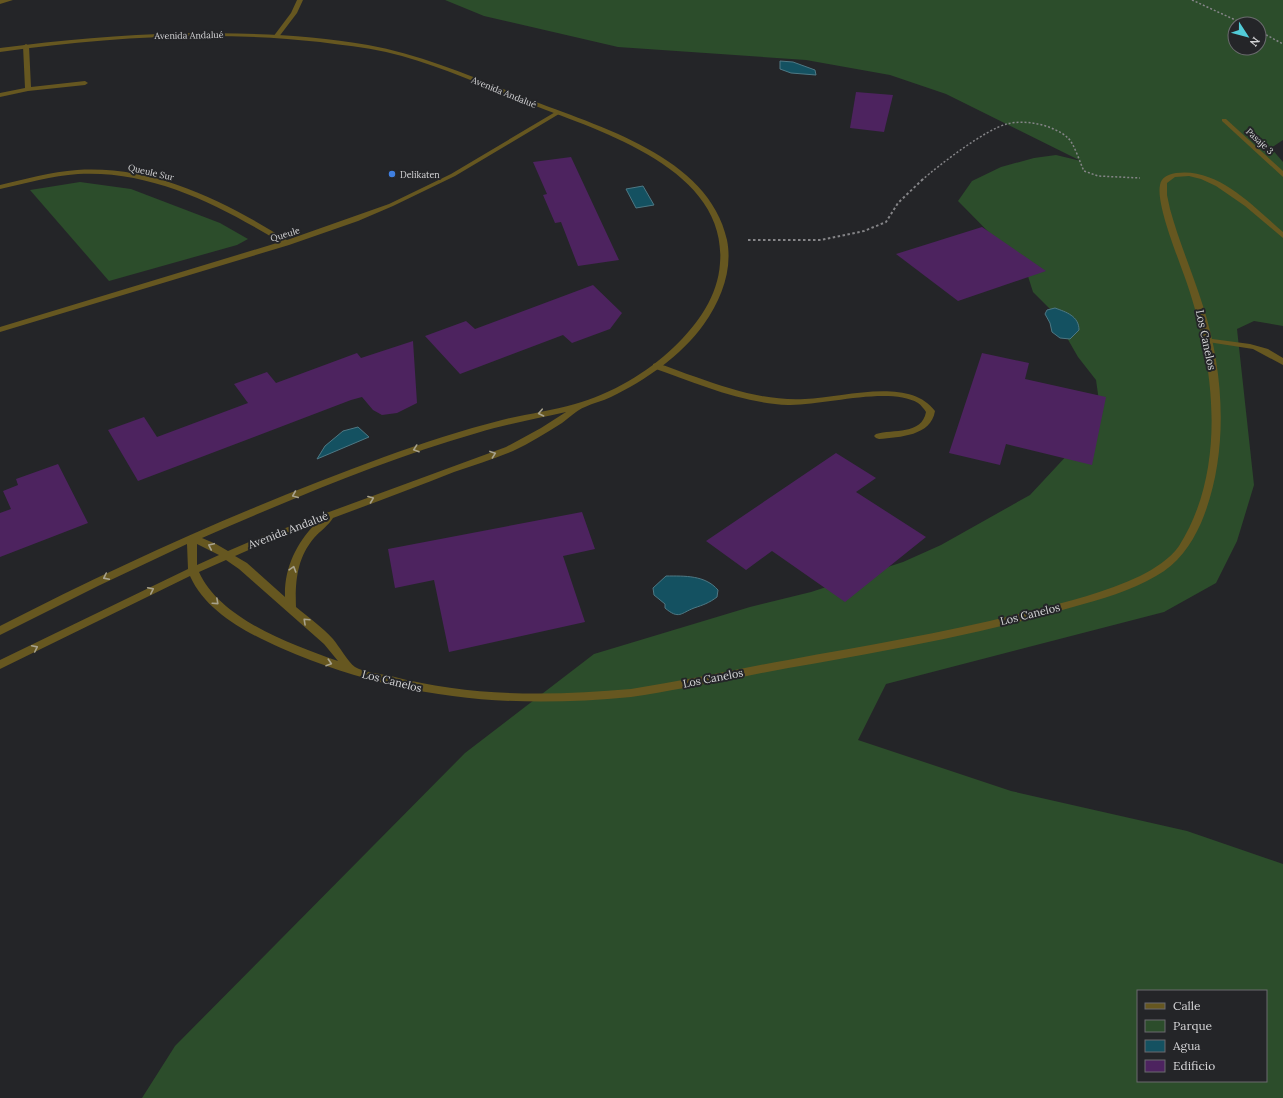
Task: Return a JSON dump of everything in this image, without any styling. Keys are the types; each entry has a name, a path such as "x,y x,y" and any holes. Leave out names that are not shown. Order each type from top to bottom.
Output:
{"street":[{"path":"0,2 10,0"},
{"path":"276,37 294,12 300,0"},
{"name":"Avenida Andalué","path":"0,50 26,46 167,34 276,37 363,46 403,54 424,60 557,113 634,145 666,163 688,181 710,207 719,223 725,240 726,256 725,272 713,305 699,326 680,346 656,366 608,394 580,406 538,434 509,448 334,512 193,570 0,665"},
{"path":"26,46 28,89"},
{"path":"0,95 28,89 85,83"},
{"name":"Queule","path":"0,330 286,243 355,219 423,190 480,160 557,113"},
{"name":"Pasaje 3","path":"1224,120 1283,175"},
{"name":"Queule Sur","path":"0,187 89,172 142,178 206,197 244,216 286,243"},
{"path":"1166,179 1171,176 1186,174 1213,180 1283,236"},
{"name":"Los Canelos","path":"351,670 328,641 291,607 228,555 193,538 191,555 193,570 202,588 214,601 256,632 294,650 351,670 392,682 437,691 520,699 563,699 634,693 944,634 1045,612 1126,587 1153,572 1180,552 1201,513 1214,456 1216,422 1216,386 1208,340 1201,312 1169,218 1162,189 1166,179"},
{"path":"1208,340 1252,346 1267,350 1283,362"},
{"path":"656,366 744,396 763,400 806,402 856,395 893,395 914,398 922,401 931,411 932,416 917,429 896,435 879,436"},
{"name":"Avenida Andalué","path":"0,630 113,574 193,538 313,488 444,439 512,420 580,406"},
{"path":"291,607 289,588 292,569 300,551 316,528 334,512"}],"path":[{"path":"1192,0 1227,16"},
{"path":"1267,36 1283,44"},
{"path":"725,240 821,240 864,231 886,222 898,203 934,168 983,136 1007,124 1035,123 1048,126 1069,138 1084,171 1098,176 1166,179"}],"green space":[{"path":"445,0 1283,0 1283,140 1271,148 1283,162 1283,326 1254,321 1237,329 1254,485 1237,541 1216,583 1164,612 886,684 858,740 1011,791 1187,831 1283,864 1283,1098 142,1098 175,1046 465,753 594,654 750,607 811,592 903,562 941,545 1030,495 1071,451 1099,401 1096,380 1078,357 1051,310 1033,292 1026,270 958,201 972,181 1001,167 1034,158 1056,155 1081,161 946,94 890,75 806,60 618,47 484,16"},
{"path":"80,182 131,189 220,223 248,239 237,245 109,281 30,190"}],"water":[{"path":"780,61 793,62 815,70 816,75 791,73 780,69"},
{"path":"643,186 654,205 636,208 626,189"},
{"path":"1055,308 1071,315 1077,321 1079,330 1070,339 1060,338 1052,332 1050,323 1045,314 1047,310"},
{"path":"358,427 369,437 317,459 325,446 343,431"},
{"path":"666,576 694,577 707,581 718,590 717,597 706,604 677,615 674,614 665,608 665,604 654,595 653,588"}],"building":[{"path":"856,92 893,95 884,132 850,128"},
{"path":"571,157 619,260 578,266 561,222 555,223 543,195 547,194 533,162"},
{"path":"982,227 1046,271 958,301 896,254"},
{"path":"593,285 622,313 610,329 572,343 563,335 460,374 425,336 466,321 475,329"},
{"path":"413,341 417,403 397,413 382,415 373,410 362,397 138,481 108,430 144,417 157,437 248,403 234,384 267,372 276,383 357,353 361,358"},
{"path":"982,353 1029,363 1025,379 1106,397 1092,465 1006,444 1000,465 949,453"},
{"path":"836,453 876,478 856,492 926,537 845,602 772,551 746,570 706,541"},
{"path":"58,464 88,523 0,557 0,513 11,509 3,491 18,485 16,479"},
{"path":"582,512 595,549 563,556 585,622 449,652 434,580 395,588 388,549"}],"place":[{"name":"Delikaten","path":"392,174"}]}
